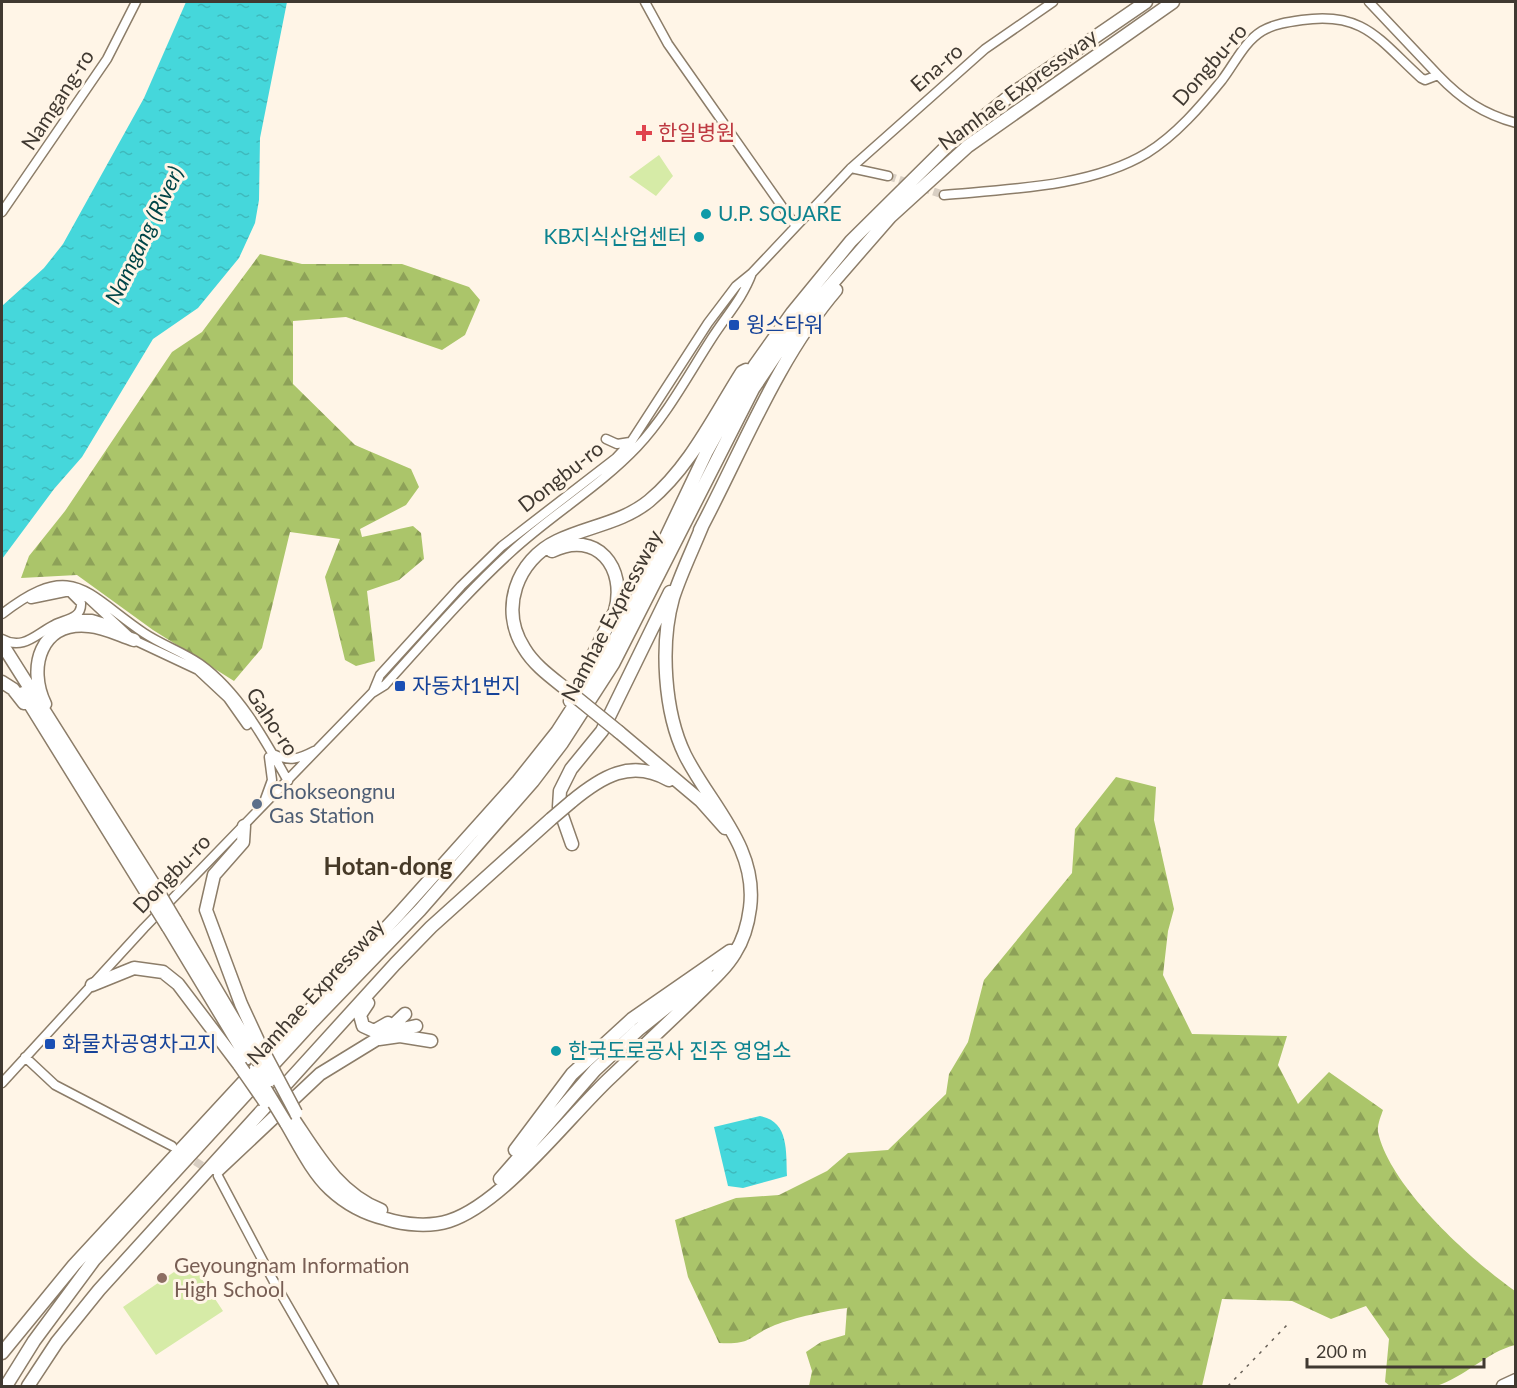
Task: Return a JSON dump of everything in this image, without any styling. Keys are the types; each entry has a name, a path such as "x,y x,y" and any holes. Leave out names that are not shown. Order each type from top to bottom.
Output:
{"highway":[{"name":"Namhae Expressway","path":"2,1353 74,1265 518,782 557,732 617,636 707,451 755,365 792,313 851,241 947,146 1016,91 1146,2"},
{"name":"Namhae Expressway","path":"6,1386 33,1341 94,1260 313,1022 420,910 533,781 562,743 613,664 753,389 796,325 890,217 968,146 1173,2"},
{"path":"572,844 559,807 560,791 571,769 602,731 763,406 809,326 879,239 890,217"},
{"path":"735,837 714,807 529,655 515,631 512,603 524,569 537,554 554,542 622,517 650,500 683,466 742,372 755,365"},
{"path":"2,659 57,741 152,892 307,1147 330,1189 352,1206 376,1217 400,1223 439,1223 451,1220 486,1200 707,985 736,952 747,925 752,897 748,869 730,823 686,756 673,723 669,705 669,617 679,581 703,524"},
{"path":"557,732 575,687 607,628 619,597 618,579 608,558 594,550 571,546 546,554 536,563 528,573 520,601 522,624 528,640 568,687"},
{"path":"57,741 39,686 37,661 40,650 59,632 74,626 99,627 134,640"},
{"path":"2,644 57,741"},
{"path":"2,682 13,689 57,741"},
{"path":"307,1147 348,1191 367,1204 402,1216 430,1217 458,1210 494,1186 595,1070 638,1030 711,973 730,951 743,922 746,888 736,848 712,813 621,729"},
{"path":"28,1386 57,1342 99,1290 416,942 571,802 600,779 617,772 637,770 666,778 712,813"},
{"path":"243,826 243,842 214,875 206,910 245,1012 250,1055"},
{"path":"164,1220 320,1074 386,1032 403,1012 377,1030 367,1029 361,1022 360,1015 365,1006 400,968 416,942"},
{"path":"92,985 134,968 163,972 250,1055 289,1120"},
{"path":"373,1041 422,1035 386,1032"},
{"path":"1503,1386 1515,1380"},
{"path":"1510,1386 1515,1384"}],"street":[{"name":"Namgang-ro","path":"2,212 107,59 136,2"},
{"path":"645,2 668,44 795,225"},
{"name":"Ena-ro","path":"851,168 986,49 1053,2"},
{"path":"1369,2 1459,97 1478,109 1515,123"},
{"name":"Dongbu-ro","path":"944,195 1070,181 1111,171 1133,160 1164,141 1181,125 1222,79 1249,42 1262,31 1280,24 1321,17 1343,19 1370,32 1421,78 1425,80 1438,75"},
{"path":"851,168 888,176"},
{"name":"Dongbu-ro","path":"372,693 380,675 461,586 502,546 616,458 631,442 708,323 736,286 753,273 795,225 851,168"},
{"name":"Dongbu-ro","path":"2,1083 243,826 372,693 385,684 512,550 586,493 637,447 659,422 714,334 745,292 753,273"},
{"path":"606,439 617,444 631,442"},
{"name":"Gaho-ro","path":"2,614 39,590 69,586 95,595 144,633 202,665 226,686 270,755"},
{"name":"Gaho-ro","path":"2,614 40,596 57,592 70,591 88,598 134,640 202,674 228,698 288,780"},
{"path":"57,592 80,599 82,609 72,619"},
{"path":"2,639 10,643 26,642 54,625 72,619 92,619 171,648"},
{"path":"262,808 272,780 270,755 290,760 299,759 322,746"},
{"path":"25,1057 55,1085 172,1146"},
{"path":"218,1176 273,1281 334,1386"}],"green space":[{"path":"659,155 673,176 656,196 629,177"},
{"path":"260,254 302,264 402,264 469,287 480,300 465,335 442,350 346,317 293,321 293,384 355,445 411,469 419,487 406,505 360,529 362,537 413,526 421,533 424,559 399,580 367,591 375,661 356,666 345,660 325,577 340,539 290,532 262,648 234,681 153,630 77,575 21,578 29,556 65,511 172,352 202,332"},
{"path":"1116,777 1156,787 1154,820 1174,909 1168,931 1163,975 1192,1034 1287,1036 1278,1065 1298,1104 1329,1072 1383,1110 1378,1132 1385,1153 1398,1176 1434,1220 1455,1241 1515,1291 1515,1345 1495,1353 1457,1377 1436,1386 1390,1386 1385,1382 1389,1339 1366,1306 1331,1319 1292,1301 1222,1299 1202,1386 809,1386 812,1371 806,1352 821,1342 845,1335 847,1308 783,1322 738,1343 719,1343 688,1277 675,1220 736,1198 779,1195 827,1171 848,1153 888,1150 946,1094 949,1074 968,1042 984,980 1072,873 1075,829"},
{"path":"190,1261 223,1311 156,1355 123,1307"}],"water":[{"name":"Namgang (River)","path":"186,2 287,2 260,138 259,200 255,223 239,258 198,308 153,339 82,457 54,489 2,559 2,306 44,268 63,244 144,98"},
{"path":"760,1116 776,1124 781,1131 786,1147 787,1176 743,1188 728,1186 714,1127"}],"tunnel":[{"path":"888,176 944,195"},
{"path":"185,1155 212,1172"}],"railway":[{"path":"1228,1386 1288,1324"}],"place":[{"name":"한일병원","path":"644,133"},
{"name":"U.P. SQUARE","path":"706,214"},
{"name":"KB지식산업센터","path":"699,237"},
{"name":"윙스타워","path":"734,325"},
{"name":"자동차1번지","path":"400,686"},
{"name":"Chokseongnu Gas Station","path":"257,804"},
{"name":"화물차공영차고지","path":"50,1044"},
{"name":"한국도로공사 진주 영업소","path":"556,1051"},
{"name":"Geyoungnam Information High School","path":"162,1278"}],"district":[{"name":"Hotan-dong","path":"388,867"}]}
